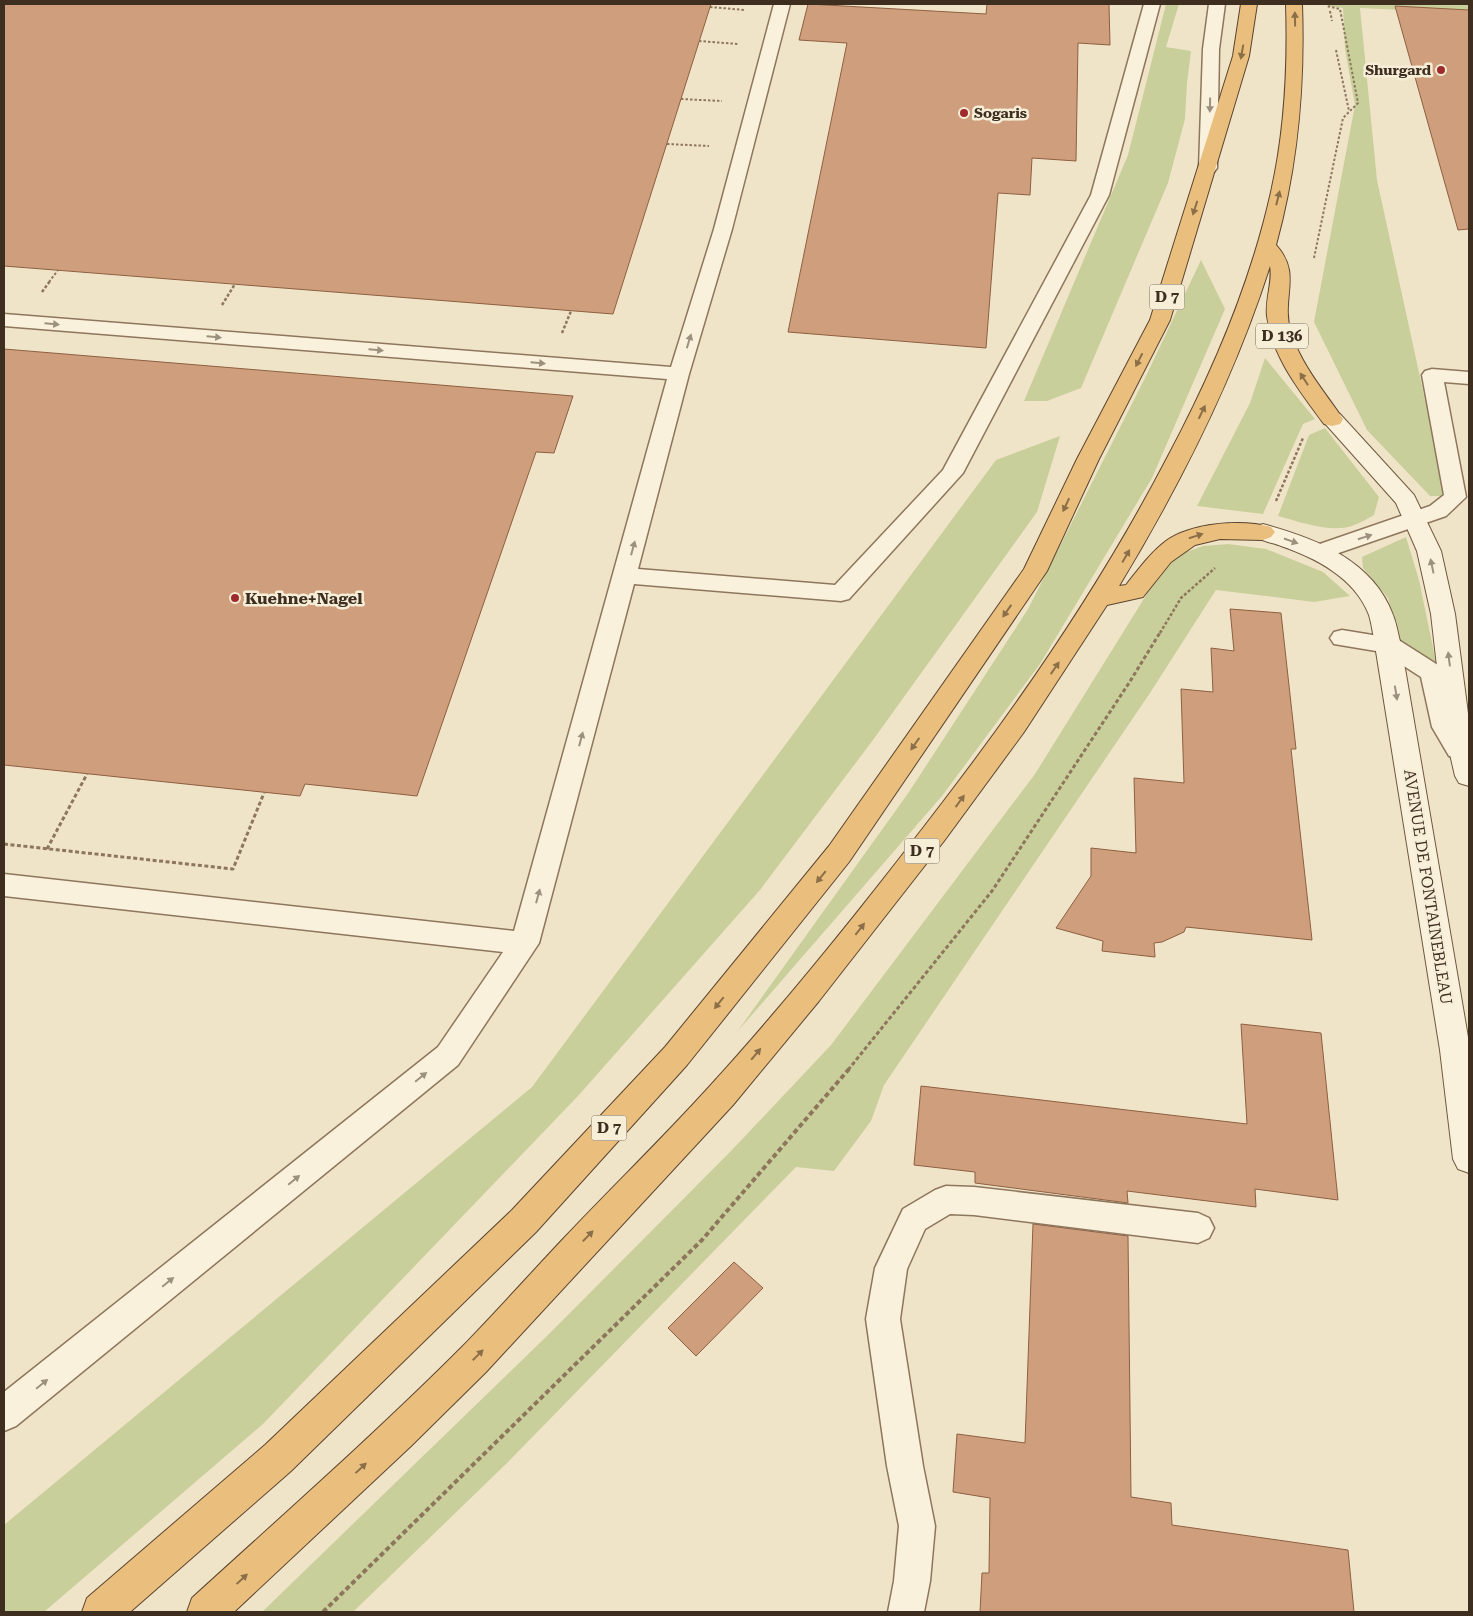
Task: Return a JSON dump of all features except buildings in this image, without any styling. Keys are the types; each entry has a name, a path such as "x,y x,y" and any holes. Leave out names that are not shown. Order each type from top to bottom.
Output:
{"highway":[{"name":"D 7","path":"101,1612 278,1458 524,1221 676,1056 839,854 1035,571 1088,459 1160,320 1241,56 1249,4"},
{"name":"D 7","path":"206,1612 428,1405 511,1321 725,1091 944,823 1062,658 1101,598 1173,471 1214,386 1241,320 1266,245 1280,192 1290,135 1295,74 1294,4"},
{"name":"D 136","path":"1266,245 1277,255 1281,264 1276,314 1284,342 1291,359 1332,419"},
{"path":"1101,598 1134,590 1163,556 1174,546 1187,539 1220,531 1263,532"}],"main road":[{"name":"D 136","path":"1332,419 1406,500 1429,552 1443,614 1457,728 1468,769"},
{"name":"AVENUE DE FONTAINEBLEAU","path":"1263,532 1319,552 1358,580 1373,599 1380,615 1388,645 1462,1050 1469,1159"}],"lane":[{"path":"4,1414 448,1056 525,943 679,374 723,228 782,4"},
{"path":"625,576 841,593 952,473 1100,195 1152,4"},
{"path":"1208,168 1211,49 1217,4"},
{"path":"4,320 679,374"},
{"path":"1319,552 1416,520 1438,511 1455,497 1432,375 1469,378"},
{"path":"1342,638 1388,645 1432,673 1445,727 1468,769"},
{"path":"4,885 525,943"},
{"path":"906,1612 912,1581 917,1526 904,1466 883,1319 890,1268 914,1219 946,1200 974,1201 1198,1228"}],"path":[{"path":"1326,4 1332,21"},
{"path":"710,7 752,10"},
{"path":"1312,266 1343,118 1358,103 1340,9 1329,8"},
{"path":"699,42 743,44"},
{"path":"1336,50 1349,111"},
{"path":"681,98 726,102"},
{"path":"667,144 713,147"},
{"path":"37,299 58,270"},
{"path":"222,306 235,284"},
{"path":"560,338 571,311"},
{"path":"1273,507 1305,432"},
{"path":"323,1612 702,1240 861,1055 992,891 1129,683 1181,598 1222,562"},
{"path":"47,849 87,774"},
{"path":"4,844 233,869 264,793"}],"green space":[{"path":"1166,4 1179,4 1166,47 1191,51 1185,119 1168,183 1081,388 1047,401 1024,401 1128,155"},
{"path":"1329,4 1469,4 1469,13 1360,8 1377,180 1446,496 1430,496 1367,430 1314,322 1355,105 1345,49 1343,8 1329,6"},
{"path":"1201,260 1225,309 1152,478 1040,664 942,796 737,1032 909,792 1028,609 1145,378"},
{"path":"1265,358 1315,419 1303,424 1263,514 1197,506 1250,403"},
{"path":"1325,428 1379,497 1374,515 1352,526 1343,528 1325,527 1305,524 1278,516 1309,435"},
{"path":"1060,436 1037,512 873,740 760,890 578,1096 263,1424 44,1612 4,1612 4,1525 532,1087 996,460"},
{"path":"1406,537 1419,580 1436,662 1399,641 1388,598 1363,568 1362,557"},
{"path":"1228,544 1266,549 1323,572 1350,596 1314,602 1216,590 1150,693 884,1085 871,1121 834,1171 796,1167 507,1463 353,1612 262,1612 550,1333 731,1151 831,1045 1035,774 1150,589 1178,555 1203,546"}],"place":[{"name":"Shurgard","path":"1441,70"},
{"name":"Sogaris","path":"964,113"},
{"name":"Kuehne+Nagel","path":"235,598"}]}
